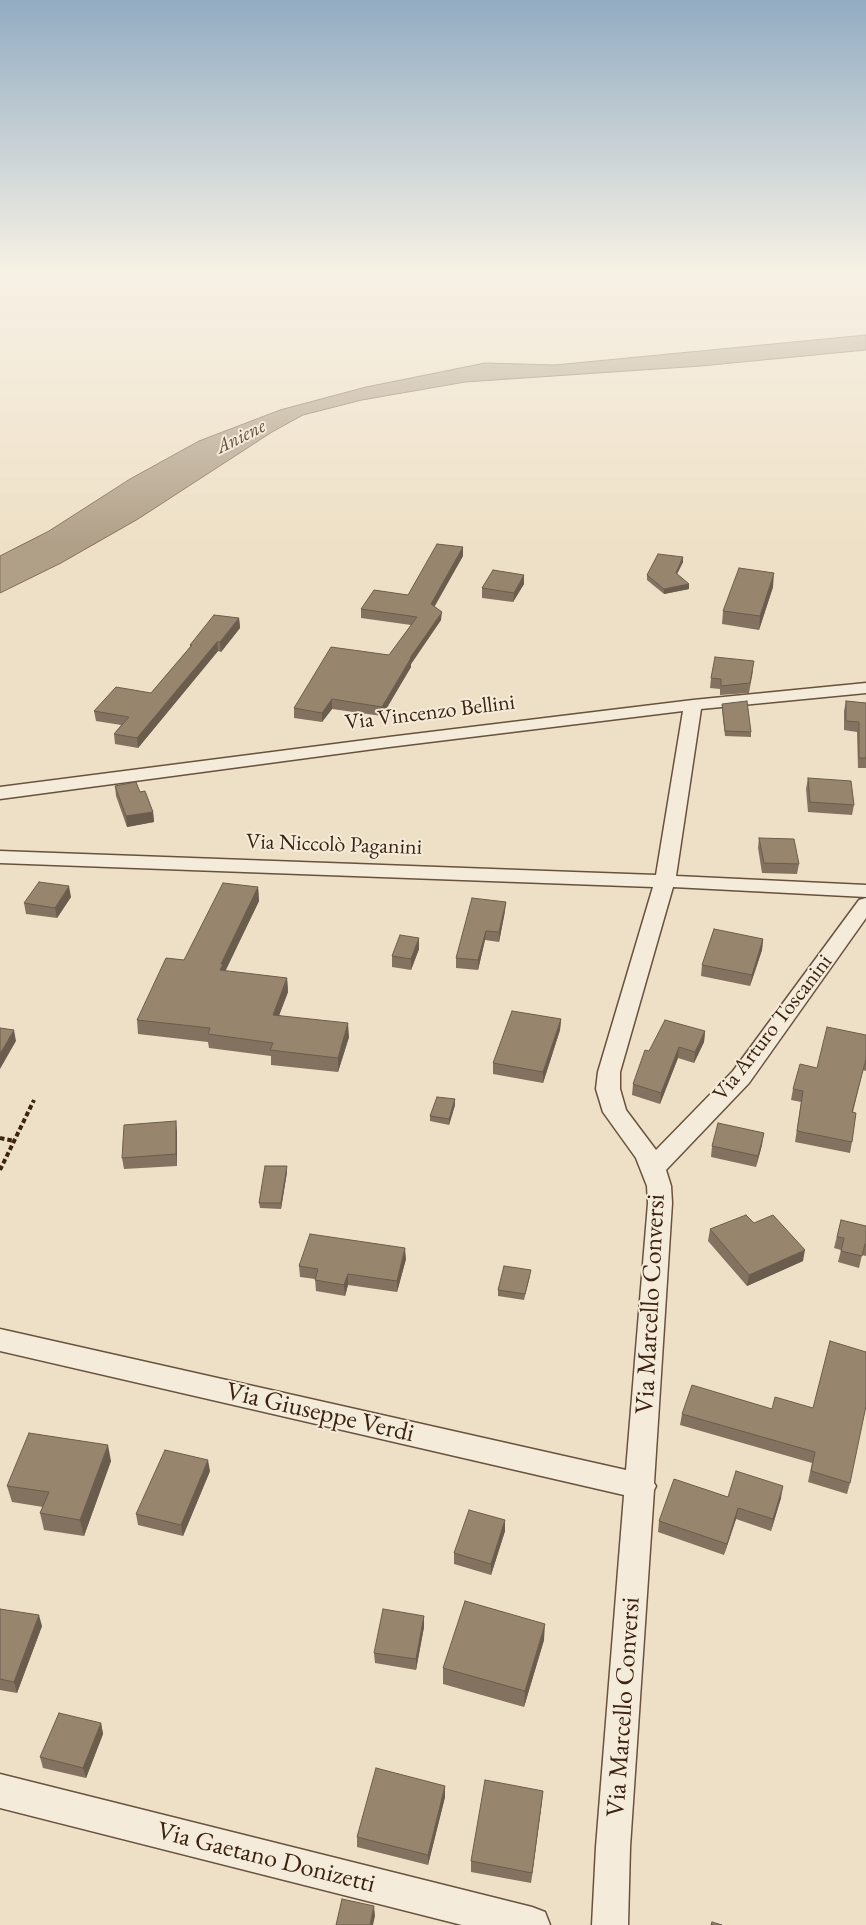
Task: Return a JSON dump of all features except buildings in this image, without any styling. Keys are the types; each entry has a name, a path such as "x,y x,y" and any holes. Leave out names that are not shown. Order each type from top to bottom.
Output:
{"street":[{"name":"Via Vincenzo Bellini","path":"0,793 389,742 693,705 866,688"},
{"name":"Via Marcello Conversi","path":"610,1925 613,1847 641,1486 660,1203 659,1186 653,1168 646,1155 615,1112 608,1089 609,1072 665,881 693,705"},
{"name":"Via Niccolò Paganini","path":"0,857 665,881 866,891"},
{"name":"Via Arturo Toscanini","path":"653,1168 741,1077 866,904"},
{"name":"Via Giuseppe Verdi","path":"0,1340 641,1486"},
{"name":"Via Gaetano Donizetti","path":"0,1791 532,1925"}],"path":[{"path":"0,1170 34,1100"},
{"path":"0,1138 14,1141"}],"water":[{"name":"Aniene","path":"485,363 555,365 577,363 734,363 465,382 362,400 303,415 272,432 138,519 61,563 0,593 0,556 49,531 130,479 199,441 280,410 366,387"}]}
